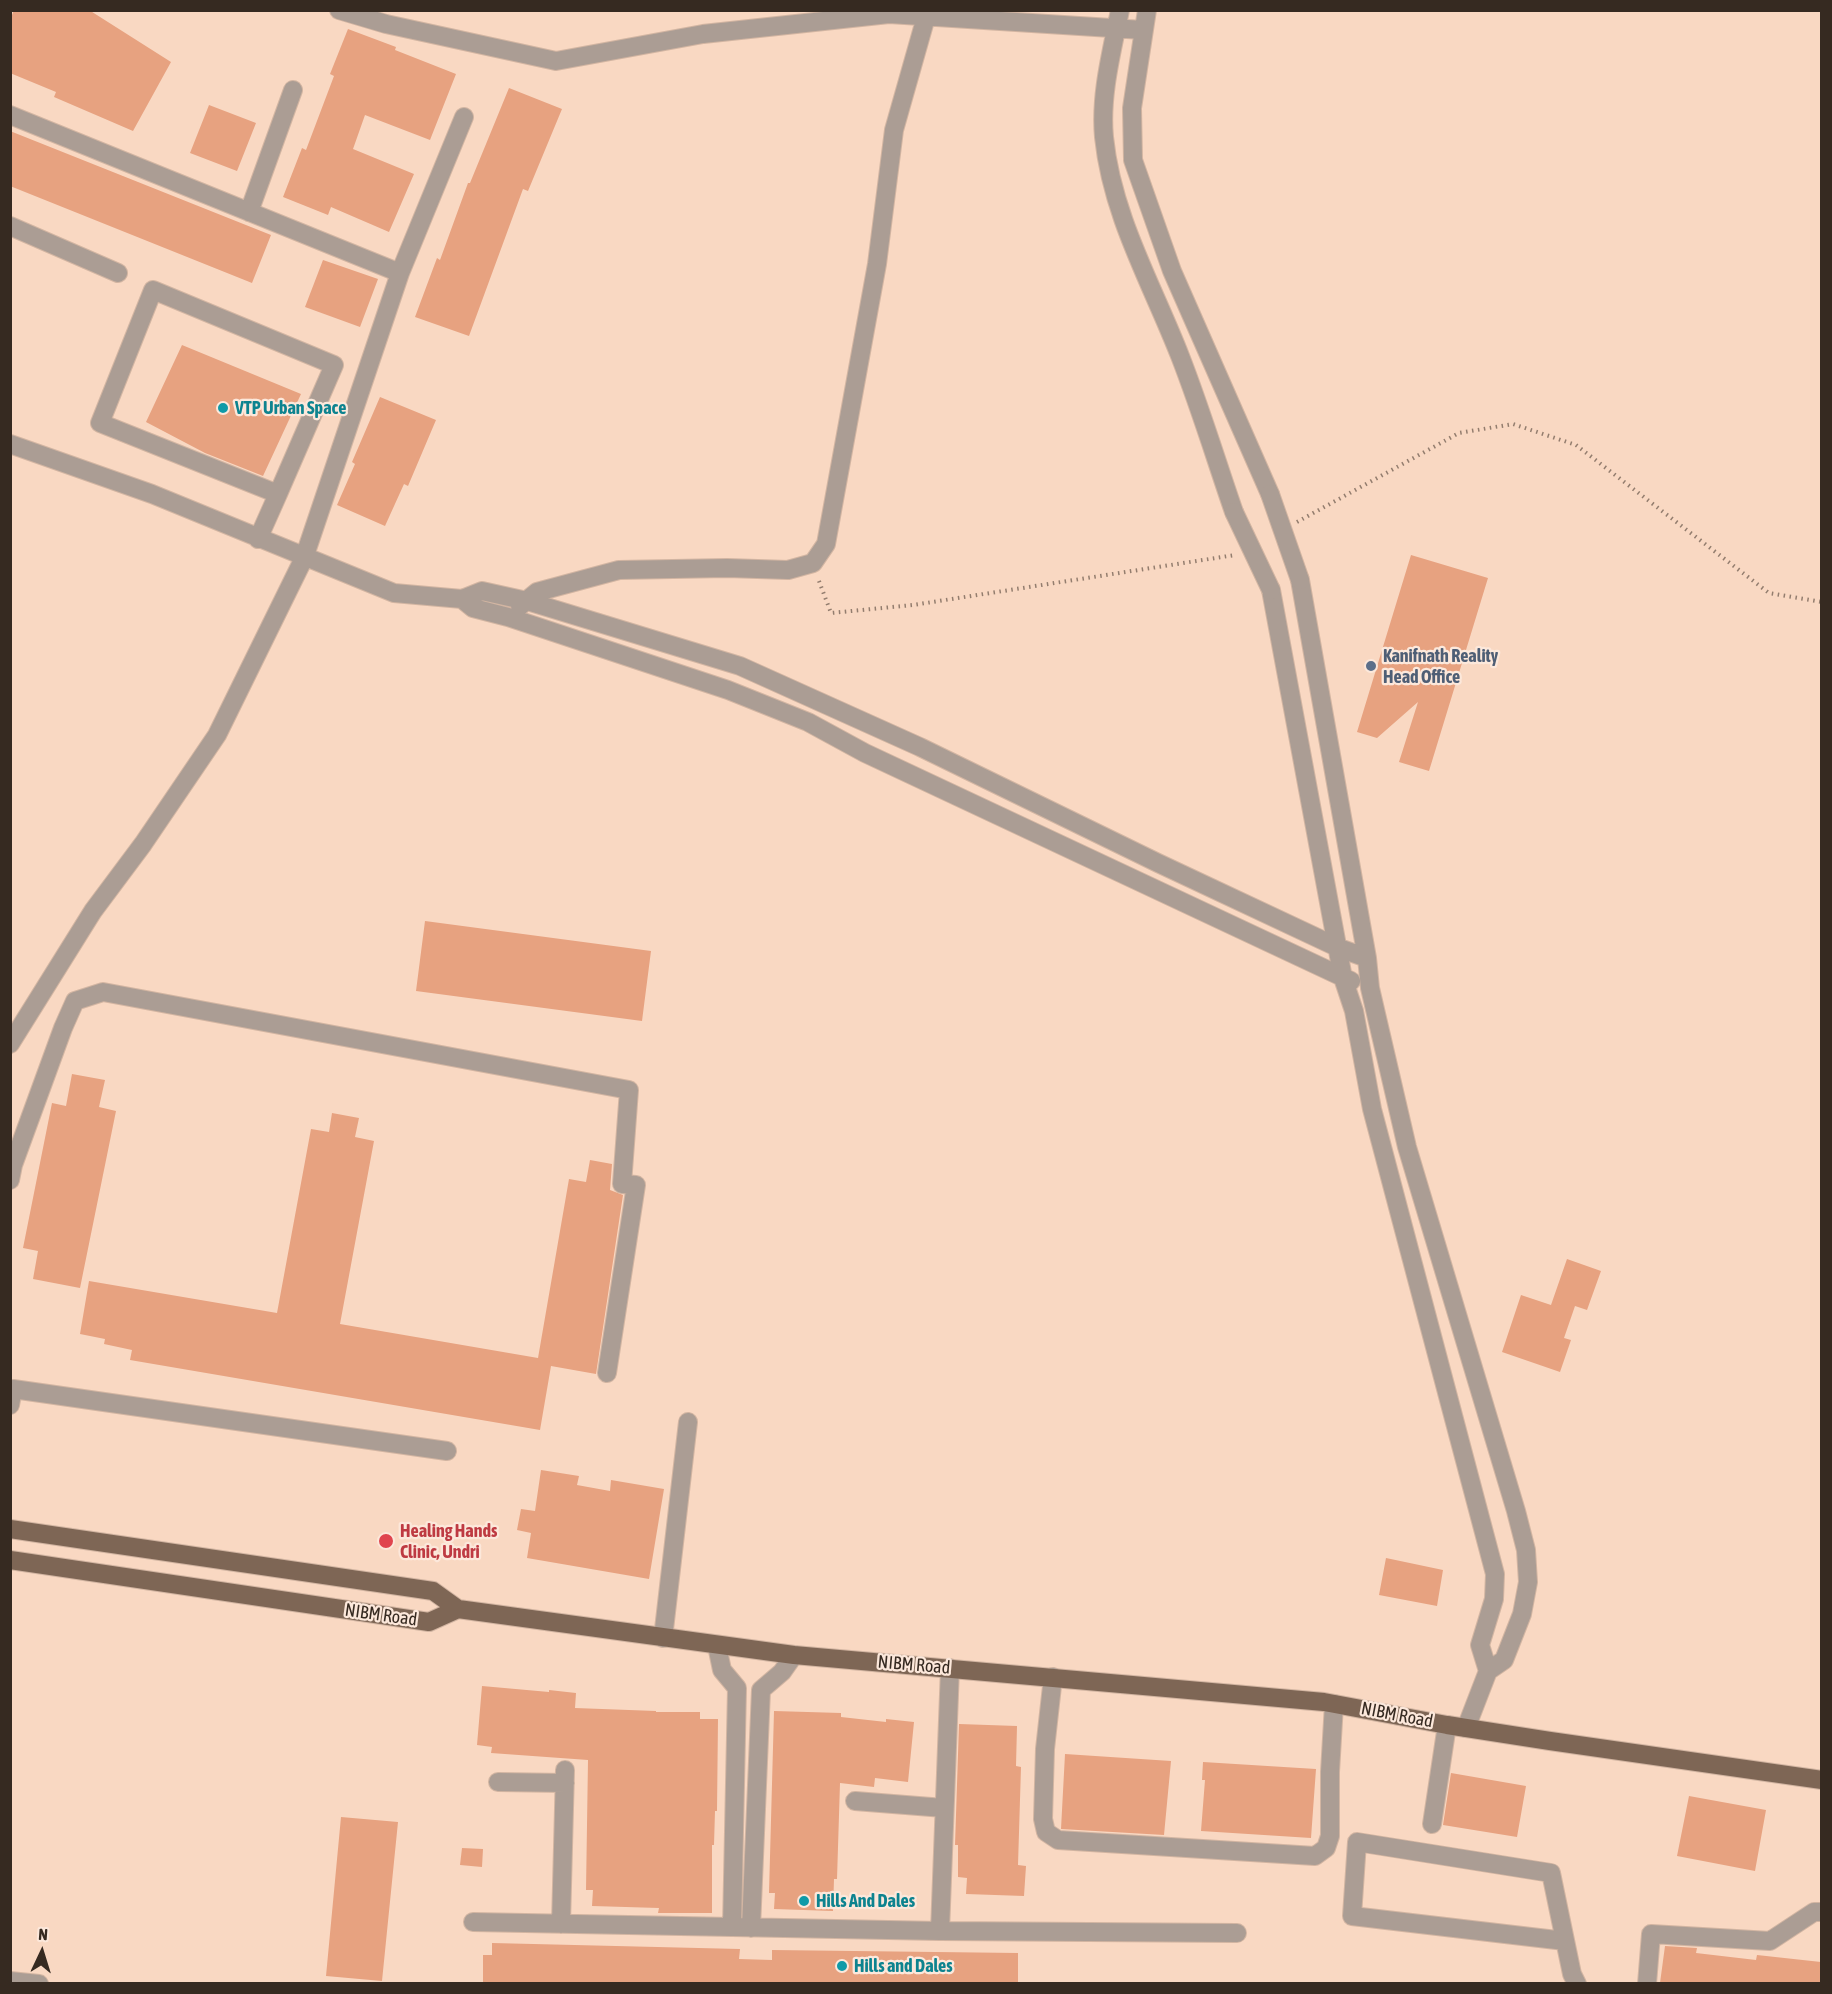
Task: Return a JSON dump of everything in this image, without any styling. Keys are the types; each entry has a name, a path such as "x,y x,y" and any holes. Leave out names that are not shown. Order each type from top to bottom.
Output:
{"main road":[{"path":"10,1529 433,1591 458,1609"},
{"name":"NIBM Road","path":"10,1560 429,1622 458,1609 794,1656 1053,1677 1334,1704 1466,1728 1821,1780"}],"street":[{"path":"339,10 386,24 556,61 703,34 889,14 926,17 1118,19 1143,30"},
{"path":"1147,10 1132,108 1133,160 1172,271 1270,494 1300,580 1367,958 1370,988 1407,1147 1526,1550 1528,1582 1522,1614 1504,1660 1488,1671 1466,1728"},
{"path":"508,616 537,592 619,570 728,568 788,570 813,563 826,544 877,264 894,130 926,17"},
{"path":"1118,19 1107,74 1104,135 1111,181 1128,235 1180,357 1234,512 1271,590 1343,978 1354,1011 1372,1109 1495,1574 1494,1599 1480,1645 1488,1671"},
{"path":"249,212 293,90"},
{"path":"10,115 400,273"},
{"path":"10,1044 93,911 143,844 217,735 304,558 400,273 464,117"},
{"path":"10,226 118,273"},
{"path":"258,539 278,494 334,365 153,290 100,423 278,494"},
{"path":"10,444 152,494 394,593 462,599 482,591 527,601 740,666 920,747 1339,948 1367,958"},
{"path":"462,599 473,608 508,616 728,690 808,722 865,753 1343,978 1370,988"},
{"path":"10,1180 13,1165 59,1038 75,1001 103,992 629,1090 622,1184 636,1185 607,1373"},
{"path":"10,1405 13,1389 447,1451"},
{"path":"663,1638 688,1422"},
{"path":"717,1646 722,1670 737,1688 732,1927"},
{"path":"751,1928 761,1690 782,1672 794,1656"},
{"path":"940,1931 950,1668"},
{"path":"1053,1677 1045,1749 1043,1819 1046,1832 1058,1840 1315,1856 1326,1848 1330,1836 1330,1772 1334,1704"},
{"path":"1432,1824 1447,1725"},
{"path":"498,1782 565,1777 561,1924"},
{"path":"735,1799 757,1799"},
{"path":"855,1801 944,1808"},
{"path":"1565,1941 1352,1916 1357,1842 1551,1872 1572,1974 1577,1983"},
{"path":"1647,1983 1652,1934 1770,1941 1814,1912 1821,1912"},
{"path":"473,1922 940,1931 1237,1933"},
{"path":"10,1981 39,1983"}],"path":[{"path":"1296,522 1460,433 1513,424 1576,445 1769,593 1821,602"},
{"path":"813,563 831,613 912,605 1235,555 1245,550"}],"building":[{"path":"14,10 89,10 171,62 133,131 54,97 56,92 10,73 10,20"},
{"path":"348,29 396,47 395,50 456,74 430,140 365,115 353,149 414,174 389,232 331,207 328,215 283,197 302,148 306,150 334,76 330,74"},
{"path":"509,88 562,109 528,191 523,189 469,336 415,317 437,258 440,260 468,183 470,183"},
{"path":"209,105 256,123 237,171 190,153"},
{"path":"10,131 271,235 252,283 10,186"},
{"path":"323,260 378,279 360,327 305,307"},
{"name":"VTP Urban Space","path":"182,345 301,394 263,476 205,453 146,422"},
{"path":"380,397 436,420 408,486 404,484 385,526 337,505 355,464 352,462"},
{"path":"1411,555 1488,578 1429,771 1399,762 1418,702 1377,738 1357,732"},
{"path":"425,921 651,951 642,1021 416,991"},
{"path":"72,1074 105,1080 99,1107 116,1111 80,1288 33,1279 38,1251 23,1248 52,1103 66,1106"},
{"path":"332,1113 359,1118 355,1137 374,1141 340,1324 538,1358 569,1179 586,1182 590,1160 612,1164 610,1190 623,1195 596,1374 551,1366 540,1430 130,1360 132,1350 104,1344 105,1339 80,1334 89,1281 277,1313 311,1129 329,1132"},
{"path":"1567,1259 1601,1271 1587,1310 1575,1306 1564,1338 1571,1340 1560,1372 1502,1352 1521,1295 1551,1305"},
{"path":"541,1470 579,1476 577,1485 610,1491 611,1480 664,1489 649,1579 527,1558 531,1533 517,1530 521,1509 535,1511"},
{"path":"1386,1558 1443,1570 1437,1606 1379,1595"},
{"path":"482,1686 576,1693 575,1708 700,1712 700,1719 718,1719 717,1811 715,1811 714,1845 712,1845 712,1913 658,1913 659,1908 592,1906 593,1890 586,1890 588,1760 491,1753 492,1747 477,1745"},
{"path":"774,1711 841,1713 841,1717 886,1722 886,1719 914,1722 908,1782 875,1778 874,1787 840,1783 837,1879 834,1879 833,1911 774,1909 775,1893 769,1893"},
{"path":"959,1724 1017,1726 1016,1766 1021,1767 1018,1865 1026,1866 1024,1896 966,1894 967,1878 958,1877 958,1845 955,1845"},
{"path":"1065,1754 1171,1761 1164,1835 1061,1829"},
{"path":"1203,1762 1316,1769 1311,1838 1201,1831 1205,1780 1202,1780"},
{"path":"1451,1773 1526,1786 1517,1837 1443,1825"},
{"path":"1689,1796 1766,1810 1755,1871 1677,1856"},
{"path":"341,1817 398,1822 382,1981 326,1976"},
{"path":"462,1848 483,1849 482,1867 460,1865"},
{"path":"492,1943 740,1949 739,1959 772,1960 772,1950 1018,1953 1018,1983 483,1983 483,1955 492,1955"},
{"path":"1665,1946 1697,1948 1696,1953 1756,1960 1757,1955 1821,1962 1821,1983 1660,1983"}],"place":[{"name":"VTP Urban Space","path":"223,408"},
{"name":"Kanifnath Reality Head Office","path":"1371,666"},
{"name":"Healing Hands Clinic, Undri","path":"386,1541"},
{"name":"Hills And Dales","path":"804,1901"},
{"name":"Hills and Dales","path":"842,1966"}]}
